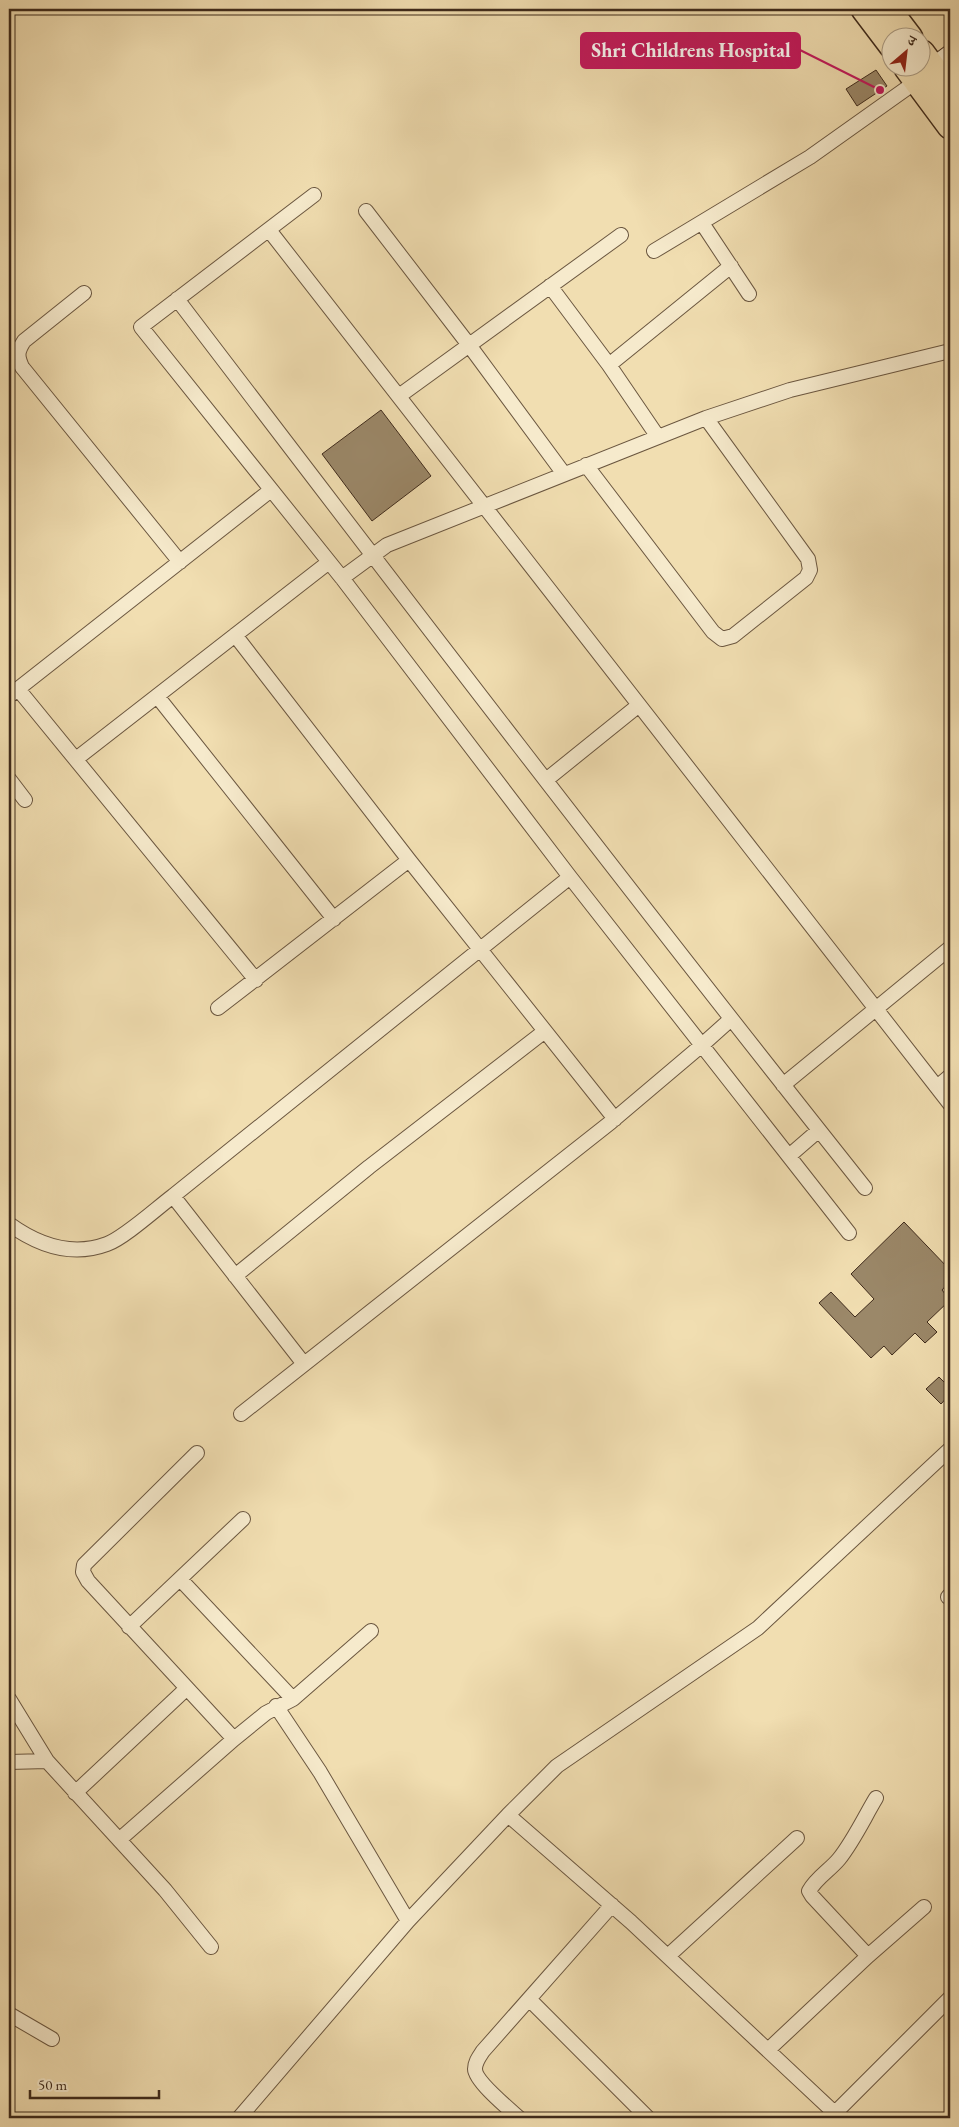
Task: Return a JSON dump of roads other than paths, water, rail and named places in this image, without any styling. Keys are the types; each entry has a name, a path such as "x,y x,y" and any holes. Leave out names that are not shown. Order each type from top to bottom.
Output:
{"highway":[{"path":"864,9 882,33"},
{"path":"888,9 902,28"},
{"path":"932,72 950,91"},
{"path":"931,78 950,126"}],"street":[{"path":"654,251 810,157 910,78"},
{"path":"314,195 141,327 342,578 570,877 849,1233"},
{"path":"366,211 469,345 564,474"},
{"path":"702,223 749,294"},
{"path":"269,230 950,1104"},
{"path":"399,396 621,235"},
{"path":"609,365 731,266"},
{"path":"550,286 609,365 658,437"},
{"path":"84,293 24,341 18,349 17,357 22,367 180,562"},
{"path":"177,299 372,556 731,1019 865,1188"},
{"path":"342,578 387,545 706,418 790,390 950,351"},
{"path":"586,465 713,632 722,639 733,636 806,578 810,570 808,559 706,418"},
{"path":"256,980 76,759 14,692 271,490"},
{"path":"76,759 329,562"},
{"path":"235,635 409,860 615,1119"},
{"path":"157,696 334,919"},
{"path":"546,780 639,705"},
{"path":"9,779 25,800"},
{"path":"218,1008 409,860"},
{"path":"9,1224 22,1234 61,1249 82,1249 108,1244 173,1196 570,877"},
{"path":"783,1085 950,948"},
{"path":"241,1414 615,1119 731,1019"},
{"path":"234,1276 369,1167 545,1031"},
{"path":"936,1087 950,1076"},
{"path":"789,1156 819,1130"},
{"path":"173,1196 304,1364"},
{"path":"239,2118 408,1921 557,1766 758,1628 950,1449"},
{"path":"197,1452 84,1565 82,1572 129,1627 234,1739"},
{"path":"129,1627 243,1519"},
{"path":"180,1579 293,1699"},
{"path":"119,1840 234,1739 276,1706 293,1699 371,1631"},
{"path":"75,1793 186,1689"},
{"path":"9,1699 47,1761 165,1890 211,1947"},
{"path":"276,1706 325,1781 408,1921"},
{"path":"9,1762 47,1761"},
{"path":"868,1956 812,1896 810,1890 847,1848 876,1798"},
{"path":"508,1815 668,1956 838,2116 950,1998"},
{"path":"668,1956 796,1838"},
{"path":"519,2118 480,2080 475,2071 476,2062 483,2051 612,1906"},
{"path":"768,2050 868,1956 924,1907"},
{"path":"530,1999 648,2118"},
{"path":"9,2014 52,2039"}],"place":[{"name":"Shri Childrens Hospital","path":"880,90"}]}
